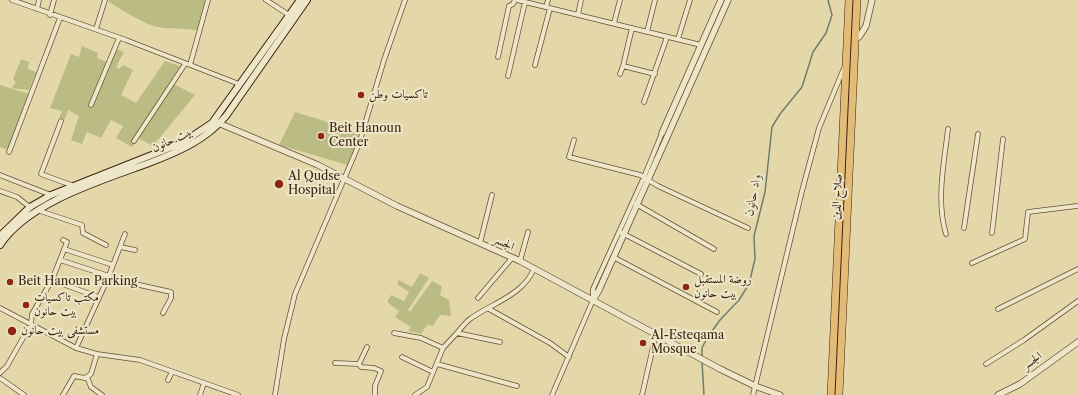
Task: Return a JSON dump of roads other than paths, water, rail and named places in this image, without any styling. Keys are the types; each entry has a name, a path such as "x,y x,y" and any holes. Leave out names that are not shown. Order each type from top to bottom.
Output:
{"highway":[{"name":"صلاح الدين","path":"831,395 849,0"},
{"name":"صلاح الدين","path":"840,395 857,0"}],"main road":[{"name":"بيت حانون","path":"0,236 30,207 51,195 182,143 217,122 239,84 300,0"},
{"name":"بيت حانون","path":"0,245 14,229 38,210 62,197 174,153 204,137 217,122 307,0"}],"street":[{"path":"12,0 60,18 96,29 239,84"},
{"path":"37,9 39,0"},
{"path":"50,14 54,0"},
{"path":"96,29 105,0"},
{"path":"190,65 208,0"},
{"path":"266,0 289,15"},
{"path":"275,395 284,339 295,294 359,144 384,60 405,0"},
{"path":"498,57 509,6 516,0 702,45"},
{"path":"535,65 548,8 548,0"},
{"path":"578,15 581,0"},
{"path":"614,23 620,0"},
{"path":"647,32 655,0"},
{"path":"678,39 690,0"},
{"path":"646,179 662,133 721,0"},
{"path":"552,395 593,300 599,290 621,233 728,0"},
{"path":"855,37 859,37 866,26 872,0"},
{"path":"508,76 525,2"},
{"path":"9,152 60,18"},
{"path":"620,74 632,28"},
{"path":"644,102 667,37"},
{"path":"91,105 120,38"},
{"path":"134,141 185,64"},
{"path":"753,395 802,191 819,128 846,64"},
{"path":"623,66 655,74"},
{"path":"61,120 41,174 74,186"},
{"name":"الجسر","path":"217,122 307,160 345,178 397,206 520,261 708,363 755,386 780,395"},
{"path":"946,234 942,223 942,176 948,130"},
{"path":"964,228 978,134"},
{"path":"992,233 1003,139"},
{"path":"574,140 569,157 646,179 748,228"},
{"path":"0,176 51,195"},
{"path":"0,191 17,197 30,207 82,225 84,233 106,245"},
{"path":"480,243 492,195"},
{"path":"972,263 1025,238 1028,212 1078,207 1078,201"},
{"path":"634,204 714,249"},
{"path":"520,261 528,232"},
{"path":"621,233 701,274"},
{"path":"76,348 109,277 125,234"},
{"path":"0,373 7,366 31,324 32,314 52,280 67,242 63,240"},
{"path":"120,247 135,250"},
{"path":"64,249 113,265"},
{"path":"612,255 717,312"},
{"path":"478,298 512,258"},
{"path":"60,260 109,277 171,292 171,298 163,313"},
{"path":"415,395 424,393 443,348 470,319 489,309 520,288 529,280 534,269"},
{"path":"998,309 1078,269"},
{"path":"52,280 98,298"},
{"path":"986,364 1024,340 1078,300"},
{"path":"0,308 76,348 97,354 140,360 238,395"},
{"path":"489,309 550,343 569,357"},
{"path":"394,333 420,338 443,348"},
{"path":"457,333 500,342"},
{"path":"642,395 656,334"},
{"name":"الجسر","path":"998,395 1020,384 1078,342"},
{"path":"360,364 367,347"},
{"path":"63,395 74,376 87,377 91,374 97,354"},
{"path":"402,357 433,372"},
{"path":"336,362 360,364 361,367 374,368 381,371 375,386 375,395"},
{"path":"437,364 518,386"},
{"path":"168,380 172,372"},
{"path":"87,377 91,388 102,395"},
{"path":"0,378 24,395"},
{"path":"200,395 204,383"}],"waterway":[{"name":"واد حانون","path":"702,358 702,348 707,338 720,320 739,300 749,284 755,259 754,236 765,192 772,127 780,114 802,87 813,52 826,33 832,15 828,0"},
{"name":"واد حانون","path":"702,362 704,395"}],"place":[{"name":"تاكسيات وطن","path":"361,95"},
{"name":"Beit Hanoun Center","path":"321,136"},
{"name":"Al Qudse Hospital","path":"279,184"},
{"name":"Beit Hanoun Parking","path":"10,282"},
{"name":"روضة المستقبل بيت حانون","path":"686,287"},
{"name":"مكتب تاكسيات بيت حانون","path":"26,305"},
{"name":"مستشفى بيت حانون","path":"12,331"},
{"name":"Al-Esteqama Mosque","path":"643,343"}]}
